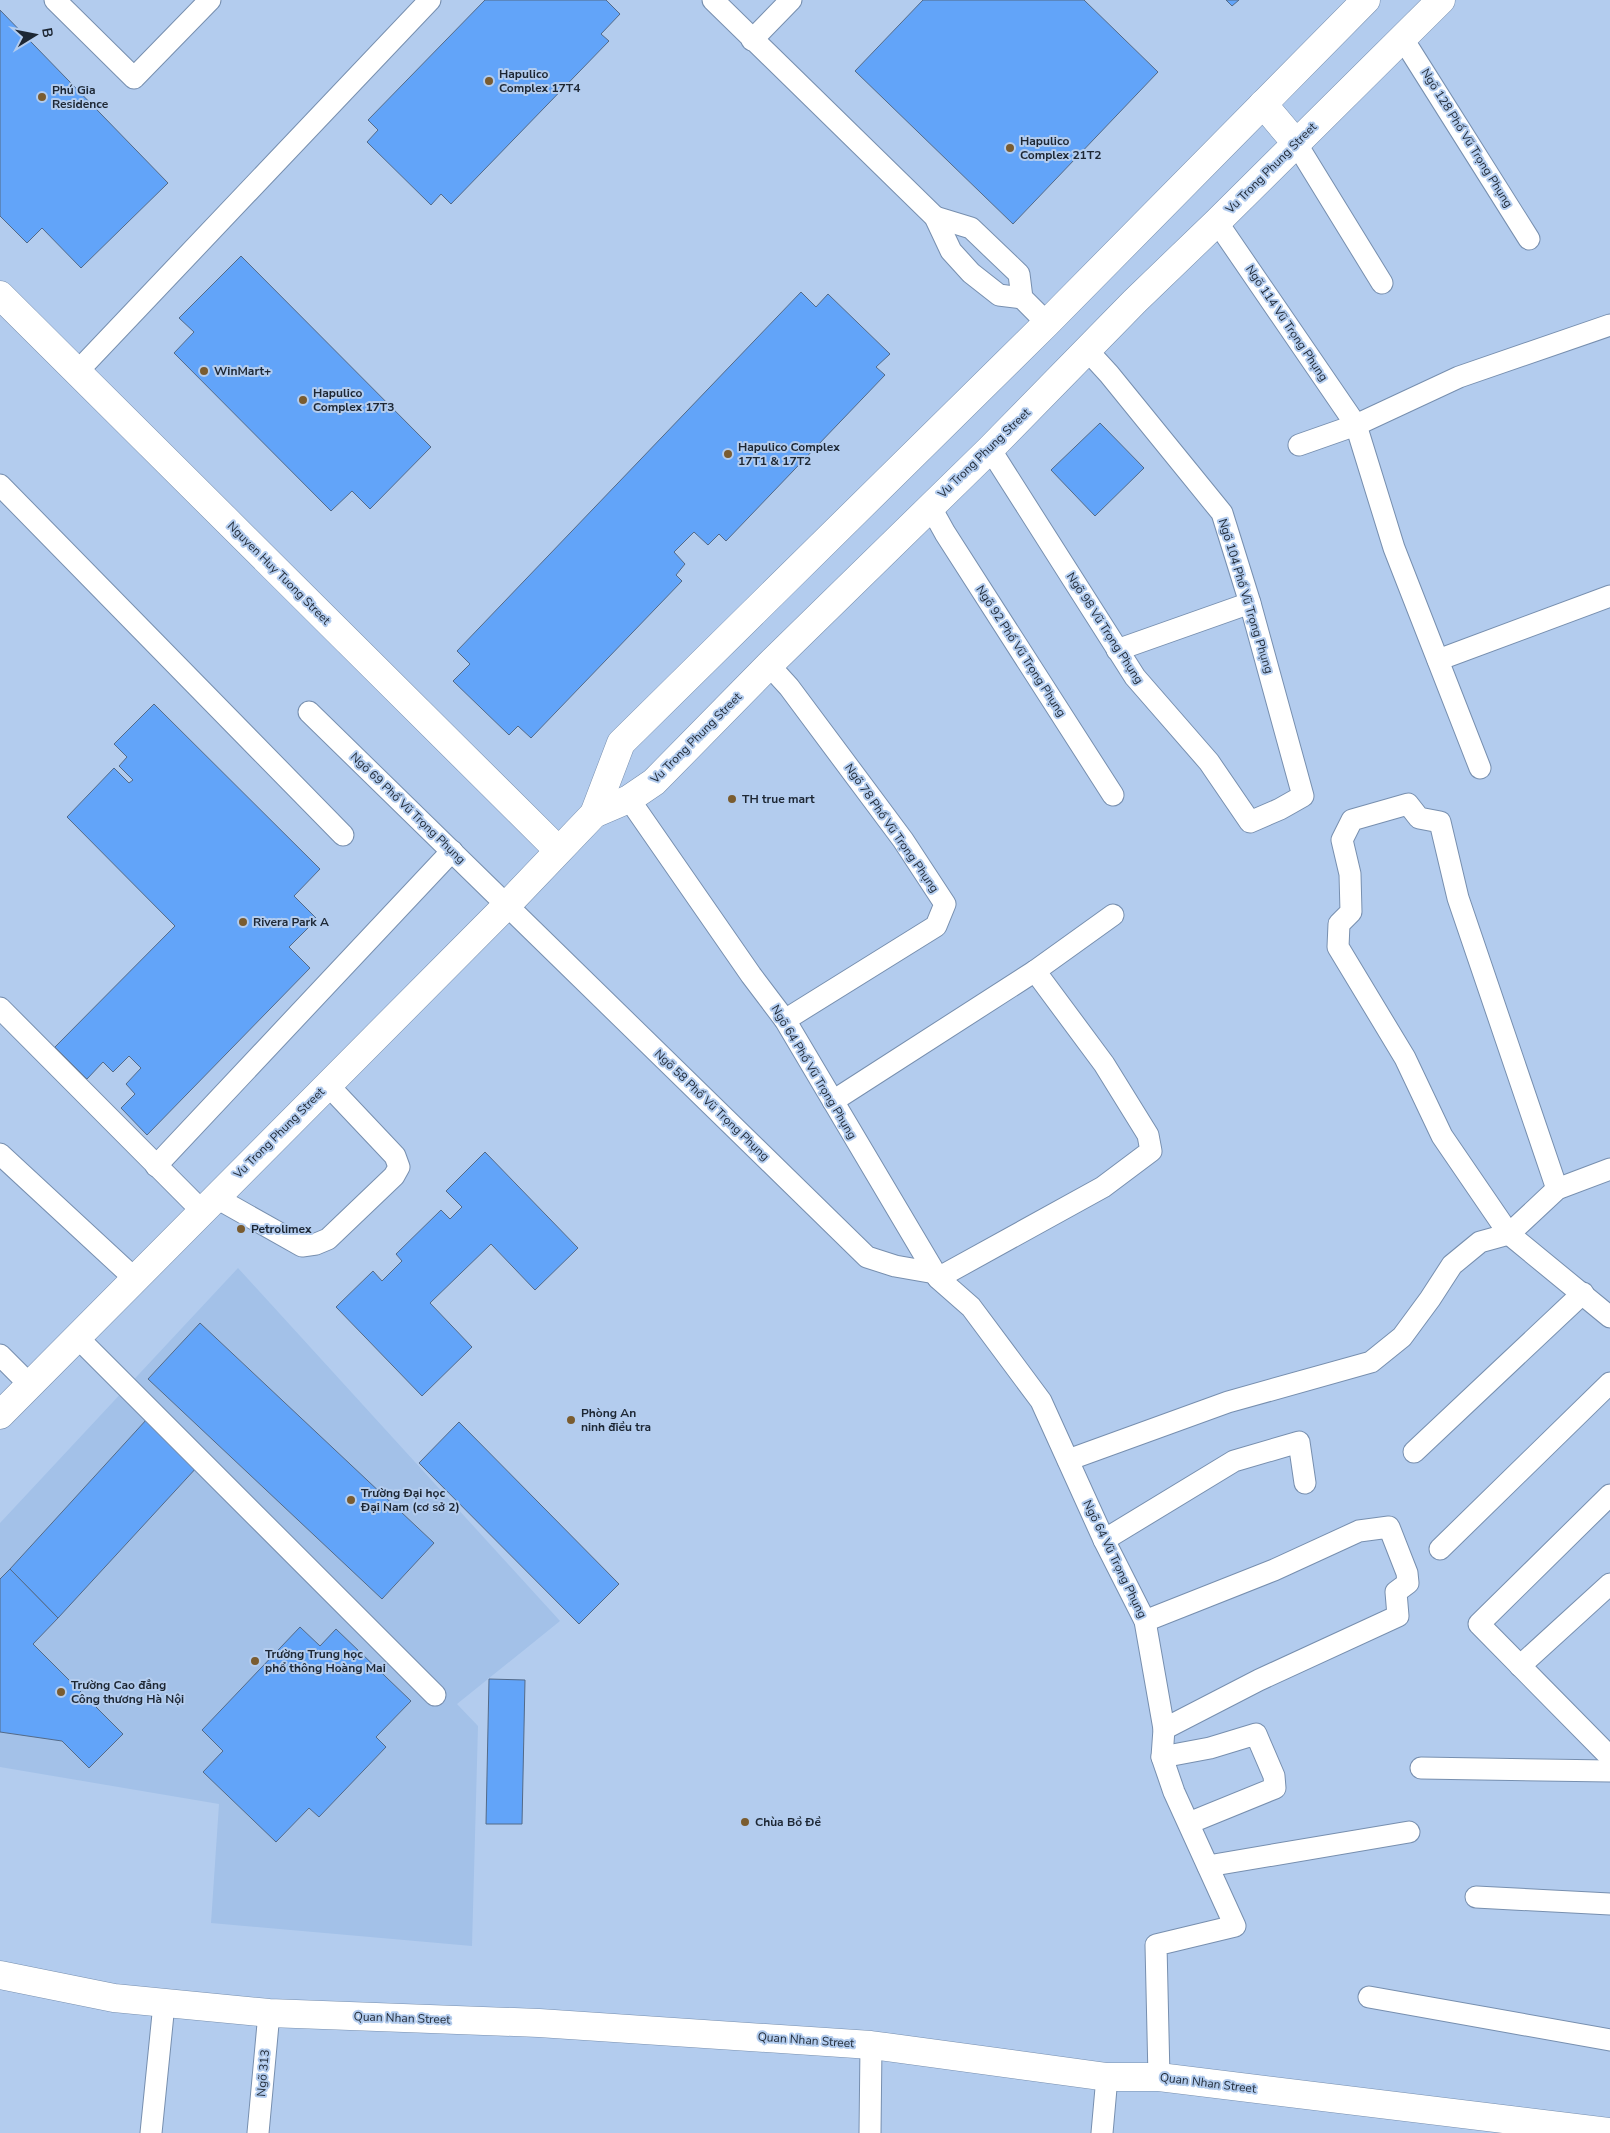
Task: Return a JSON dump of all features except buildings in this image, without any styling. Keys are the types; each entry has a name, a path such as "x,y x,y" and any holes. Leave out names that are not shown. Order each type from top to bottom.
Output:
{"street":[{"path":"594,814 621,743 1047,323 1366,0"},
{"name":"Vu Trong Phung Street","path":"0,1415 134,1278 508,904 594,814 629,798 654,782 769,665 990,449 1135,300 1217,222 1441,0"},
{"path":"1263,104 1296,143"},
{"name":"Nguyen Huy Tuong Street","path":"0,295 558,850"},
{"name":"Quan Nhan Street","path":"0,1974 114,1998 268,2014 539,2023 871,2044 1107,2077 1159,2076 1606,2132"}],"lane":[{"path":"55,0 134,78 210,0"},
{"path":"77,372 430,0"},
{"path":"712,0 934,217 951,251 971,273 999,296 1022,298"},
{"path":"752,40 791,0"},
{"name":"Ngõ 128 Phố Vũ Trọng Phụng","path":"1403,39 1529,239"},
{"path":"1296,143 1382,283"},
{"path":"934,217 971,228 1019,274 1022,298 1047,323"},
{"name":"Ngõ 114 Vũ Trọng Phụng","path":"1217,222 1356,425 1394,548 1480,768"},
{"path":"1299,445 1356,425 1459,377 1610,325"},
{"name":"Ngõ 104 Phố Vũ Trọng Phụng","path":"1087,350 1109,374 1222,513 1250,603 1303,796 1280,810 1250,822"},
{"name":"Ngõ 98 Vũ Trọng Phụng","path":"990,449 1135,677 1209,762 1250,822"},
{"path":"0,485 343,834"},
{"name":"Ngõ 92 Phố Vũ Trọng Phụng","path":"930,506 945,533 1113,796"},
{"path":"1438,660 1608,601"},
{"path":"1117,650 1250,603"},
{"name":"Ngõ 78 Phố Vũ Trọng Phụng","path":"769,665 789,687 903,840 945,904 936,926 785,1020"},
{"name":"Ngõ 69 Phố Vũ Trọng Phụng","path":"309,712 508,904"},
{"name":"Ngõ 64 Phố Vũ Trọng Phụng","path":"629,798 751,975 785,1020 937,1276"},
{"path":"1557,1189 1458,898 1440,822 1419,818 1408,804 1352,820 1342,840 1350,874 1351,912 1339,924 1338,948 1405,1058 1442,1136 1508,1234 1583,1293 1610,1317"},
{"path":"156,1166 452,851"},
{"name":"Ngõ 58 Phố Vũ Trọng Phụng","path":"508,904 553,951 867,1257 937,1276"},
{"path":"833,1101 1035,971 1114,914"},
{"path":"937,1276 1103,1187 1151,1151 1148,1135 1104,1064 1035,971"},
{"path":"0,1008 156,1166 209,1204 302,1246 316,1244 328,1239 394,1176 399,1167 395,1156 328,1084"},
{"path":"0,1154 134,1278"},
{"path":"1068,1460 1228,1402 1371,1362 1402,1337 1452,1266 1480,1242 1508,1234 1557,1189 1610,1169"},
{"name":"Ngõ 64 Vũ Trọng Phụng","path":"937,1276 971,1307 1041,1401 1104,1540 1145,1621 1164,1728 1162,1757 1174,1792 1235,1926 1156,1945 1159,2076"},
{"path":"1414,1452 1583,1293"},
{"path":"77,1337 435,1695"},
{"path":"0,1355 30,1385"},
{"path":"1440,1549 1610,1383"},
{"path":"1104,1540 1234,1461 1299,1442 1305,1483"},
{"path":"1607,1747 1520,1666 1479,1624 1610,1495"},
{"path":"1145,1621 1274,1570 1359,1532 1390,1527 1407,1573 1408,1583 1396,1592 1398,1616 1259,1680 1164,1728"},
{"path":"1520,1666 1610,1584"},
{"path":"1162,1757 1210,1748 1256,1734 1274,1776 1274,1788 1189,1823"},
{"path":"1421,1768 1610,1771"},
{"path":"1208,1866 1409,1832"},
{"path":"1476,1897 1610,1904"},
{"path":"1369,1997 1610,2040"},
{"path":"151,2133 164,2004"},
{"name":"Ngõ 313","path":"258,2133 268,2014"},
{"path":"870,2133 871,2044"},
{"path":"1102,2133 1107,2077"}],"shaded area":[{"name":"Trường Trung học phổ thông Hoàng Mai","path":"238,1268 560,1621 457,1704 478,1726 472,1946 211,1923 219,1804 0,1767 0,1523"}],"place":[{"name":"Hapulico Complex 17T4","path":"489,81"},
{"name":"Phú Gia Residence","path":"42,97"},
{"name":"Hapulico Complex 21T2","path":"1010,148"},
{"name":"WinMart+","path":"204,371"},
{"name":"Hapulico Complex 17T3","path":"303,400"},
{"name":"Hapulico Complex 17T1 & 17T2","path":"728,454"},
{"name":"TH true mart","path":"732,799"},
{"name":"Rivera Park A","path":"243,922"},
{"name":"Petrolimex","path":"241,1229"},
{"name":"Phòng An ninh điều tra","path":"571,1420"},
{"name":"Trường Đại học Đại Nam (cơ sở 2)","path":"351,1500"},
{"name":"Trường Trung học phổ thông Hoàng Mai","path":"255,1661"},
{"name":"Trường Cao đẳng Công thương Hà Nội","path":"61,1692"},
{"name":"Chùa Bồ Đề","path":"745,1822"}]}
